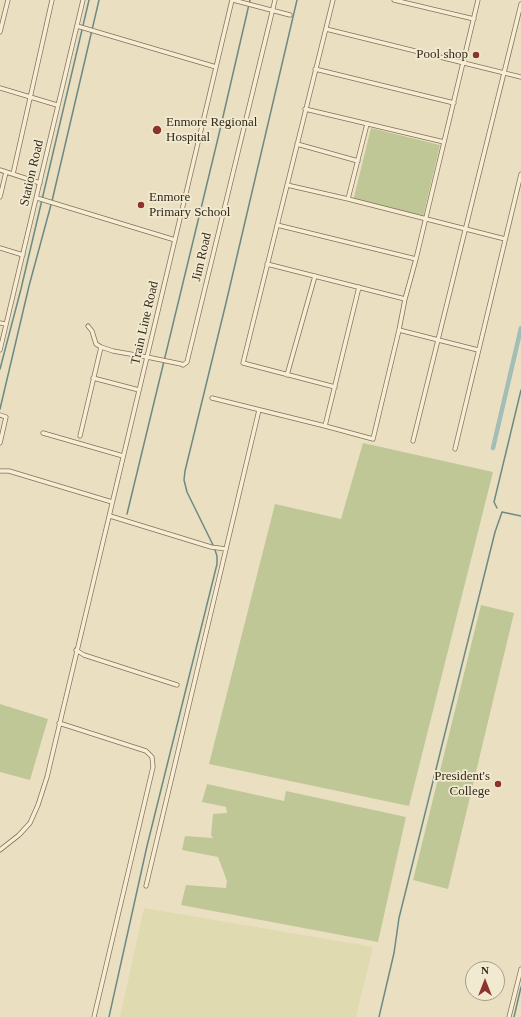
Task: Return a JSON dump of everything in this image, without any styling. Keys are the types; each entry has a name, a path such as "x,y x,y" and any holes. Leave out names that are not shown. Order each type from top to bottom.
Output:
{"street":[{"path":"0,32 8,0"},
{"path":"13,174 52,0"},
{"name":"Station Road","path":"0,350 83,0"},
{"path":"233,0 290,14"},
{"name":"Train Line Road","path":"0,850 19,835 30,822 38,805 47,777 76,650 110,516 112,502 233,0"},
{"name":"Jim Road","path":"101,347 113,351 160,359 183,365 187,362 275,0"},
{"path":"333,0 242,363 287,376 335,387"},
{"path":"394,0 474,19"},
{"path":"212,398 373,439 405,299 478,0"},
{"path":"413,441 521,4"},
{"path":"77,26 216,68"},
{"path":"326,29 521,77"},
{"path":"315,69 454,103"},
{"path":"0,88 57,105"},
{"path":"305,109 444,142"},
{"path":"348,199 367,124"},
{"path":"297,144 358,160"},
{"path":"0,170 40,183"},
{"path":"0,197 6,172"},
{"path":"455,449 521,174"},
{"path":"286,185 426,218 505,239"},
{"path":"37,198 175,240"},
{"path":"277,225 416,259"},
{"path":"0,248 23,255"},
{"path":"267,264 405,299"},
{"path":"287,376 316,276"},
{"path":"325,426 359,287"},
{"path":"0,323 6,324"},
{"path":"80,436 101,347 96,344 92,331 88,326"},
{"path":"399,330 478,350"},
{"path":"93,378 140,390"},
{"path":"146,886 259,410"},
{"path":"0,415 6,417 0,443"},
{"path":"43,433 123,456"},
{"path":"0,471 9,471 112,502"},
{"path":"110,516 211,547 226,549"},
{"path":"76,650 84,655 177,685"},
{"path":"59,723 146,751 152,757 153,767 94,1017"},
{"path":"509,1017 521,969"}],"shaded area":[{"path":"144,908 373,947 356,1017 120,1017"}],"green space":[{"path":"371,128 440,145 423,217 353,201"},
{"path":"363,443 493,472 409,806 209,764 275,504 341,519"},
{"path":"481,605 514,613 448,889 413,880"},
{"path":"0,704 48,719 30,780 0,772"},
{"path":"207,784 284,801 286,791 406,817 378,942 181,905 186,885 226,888 227,881 218,857 182,850 185,836 213,838 211,835 213,814 227,813 226,807 202,802"}],"waterway":[{"path":"0,369 21,289 89,0"},
{"path":"0,409 29,286 52,201 99,0"},
{"path":"127,514 250,0"},
{"path":"109,1017 147,846 217,564 217,556 214,547 187,492 184,480 185,471 297,0"},
{"path":"493,448 521,328"},
{"path":"497,508 494,502 521,390"},
{"path":"379,1017 394,953 399,918 495,532 502,512 521,516"},
{"path":"514,1017 521,987"}],"place":[{"name":"Pool shop","path":"476,55"},
{"name":"Enmore Regional Hospital","path":"157,130"},
{"name":"Enmore Primary School","path":"141,205"},
{"name":"President's College","path":"498,784"}]}
